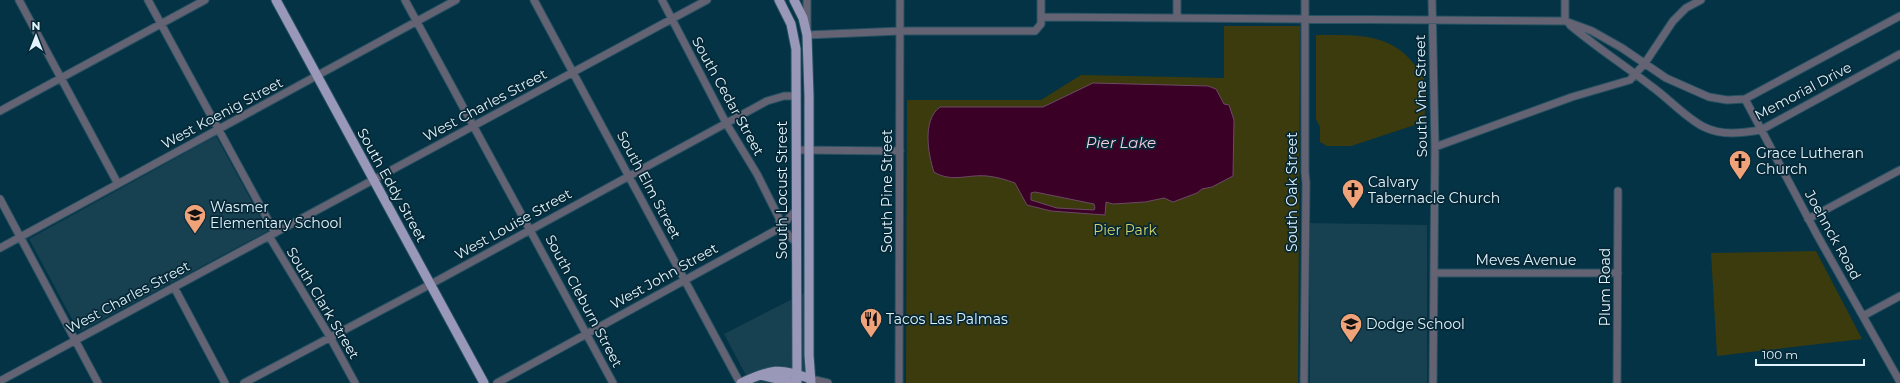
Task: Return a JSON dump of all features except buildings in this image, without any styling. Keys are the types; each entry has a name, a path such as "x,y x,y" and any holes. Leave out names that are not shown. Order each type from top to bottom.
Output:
{"main road":[{"name":"South Eddy Street","path":"276,0 484,383"},
{"name":"South Locust Street","path":"779,0 791,24 797,96 796,380"},
{"name":"South Locust Street","path":"794,0 802,18 807,35 811,381"},
{"path":"740,383 760,376 768,371 775,370 796,380 811,381"}],"street":[{"path":"19,0 118,184"},
{"name":"South Clark Street","path":"148,0 272,234 355,383"},
{"path":"0,111 205,0"},
{"name":"South Cleburn Street","path":"405,0 613,383"},
{"name":"West Koenig Street","path":"0,248 318,77 456,0"},
{"name":"South Elm Street","path":"534,0 740,383"},
{"name":"South Cedar Street","path":"662,0 726,123 760,181 779,218 780,228"},
{"name":"West Charles Street","path":"0,381 707,0"},
{"path":"807,0 807,35 900,31 1035,31 1041,24 1041,0"},
{"name":"South Pine Street","path":"899,383 900,0"},
{"path":"1177,0 1177,18"},
{"name":"South Oak Street","path":"1304,383 1306,183 1304,172 1305,0"},
{"name":"South Vine Street","path":"1432,0 1435,147 1433,383"},
{"path":"1565,0 1565,21"},
{"path":"1435,147 1572,97 1630,80 1645,63 1673,21 1686,8 1701,0"},
{"name":"Memorial Drive","path":"1041,17 1565,21 1592,31 1645,63 1666,78 1709,97 1727,100 1745,99 1900,16"},
{"name":"Memorial Drive","path":"1565,21 1703,127 1717,132 1741,134 1761,130 1900,54"},
{"name":"West Louise Street","path":"244,383 531,230 767,101 784,96 797,96"},
{"name":"Joehnck Road","path":"1745,99 1808,219 1900,382"},
{"path":"796,150 900,151"},
{"path":"1808,219 1900,170"},
{"name":"Plum Road","path":"1617,383 1618,191"},
{"path":"0,199 98,383"},
{"name":"West John Street","path":"497,383 780,228 796,210"},
{"path":"780,228 796,243"},
{"name":"Meves Avenue","path":"1434,273 1618,274"},
{"path":"174,287 225,383"},
{"path":"1863,316 1900,296"},
{"path":"811,381 828,383"}],"shaded area":[{"path":"216,136 268,231 79,332 29,239"},
{"path":"1310,223 1427,225 1427,383 1310,383"},
{"path":"804,293 805,383 750,383 724,334"}],"green space":[{"name":"Pier Park","path":"1224,26 1300,26 1298,383 906,383 907,100 1041,100 1081,75 1224,78"},
{"path":"1316,35 1344,35 1370,38 1394,46 1404,54 1419,70 1424,79 1426,97 1424,122 1351,146 1327,146 1320,142 1320,127 1316,119"},
{"path":"1816,251 1862,339 1717,356 1711,253"}],"water":[{"name":"Pier Lake","path":"1093,83 1208,86 1216,89 1224,104 1229,105 1234,120 1233,176 1212,187 1202,189 1197,193 1173,202 1164,198 1145,202 1113,204 1106,202 1105,215 1051,211 1027,205 1015,183 991,176 954,178 934,172 928,138 931,120 934,113 940,107 1043,107","holes":["1035,192 1094,204 1094,210 1057,208 1031,200 1031,193"]}],"place":[{"name":"Grace Lutheran Church","path":"1740,180"},
{"name":"Calvary Tabernacle Church","path":"1353,210"},
{"name":"Wasmer Elementary School","path":"195,234"},
{"name":"Tacos Las Palmas","path":"871,338"},
{"name":"Dodge School","path":"1351,344"}]}
